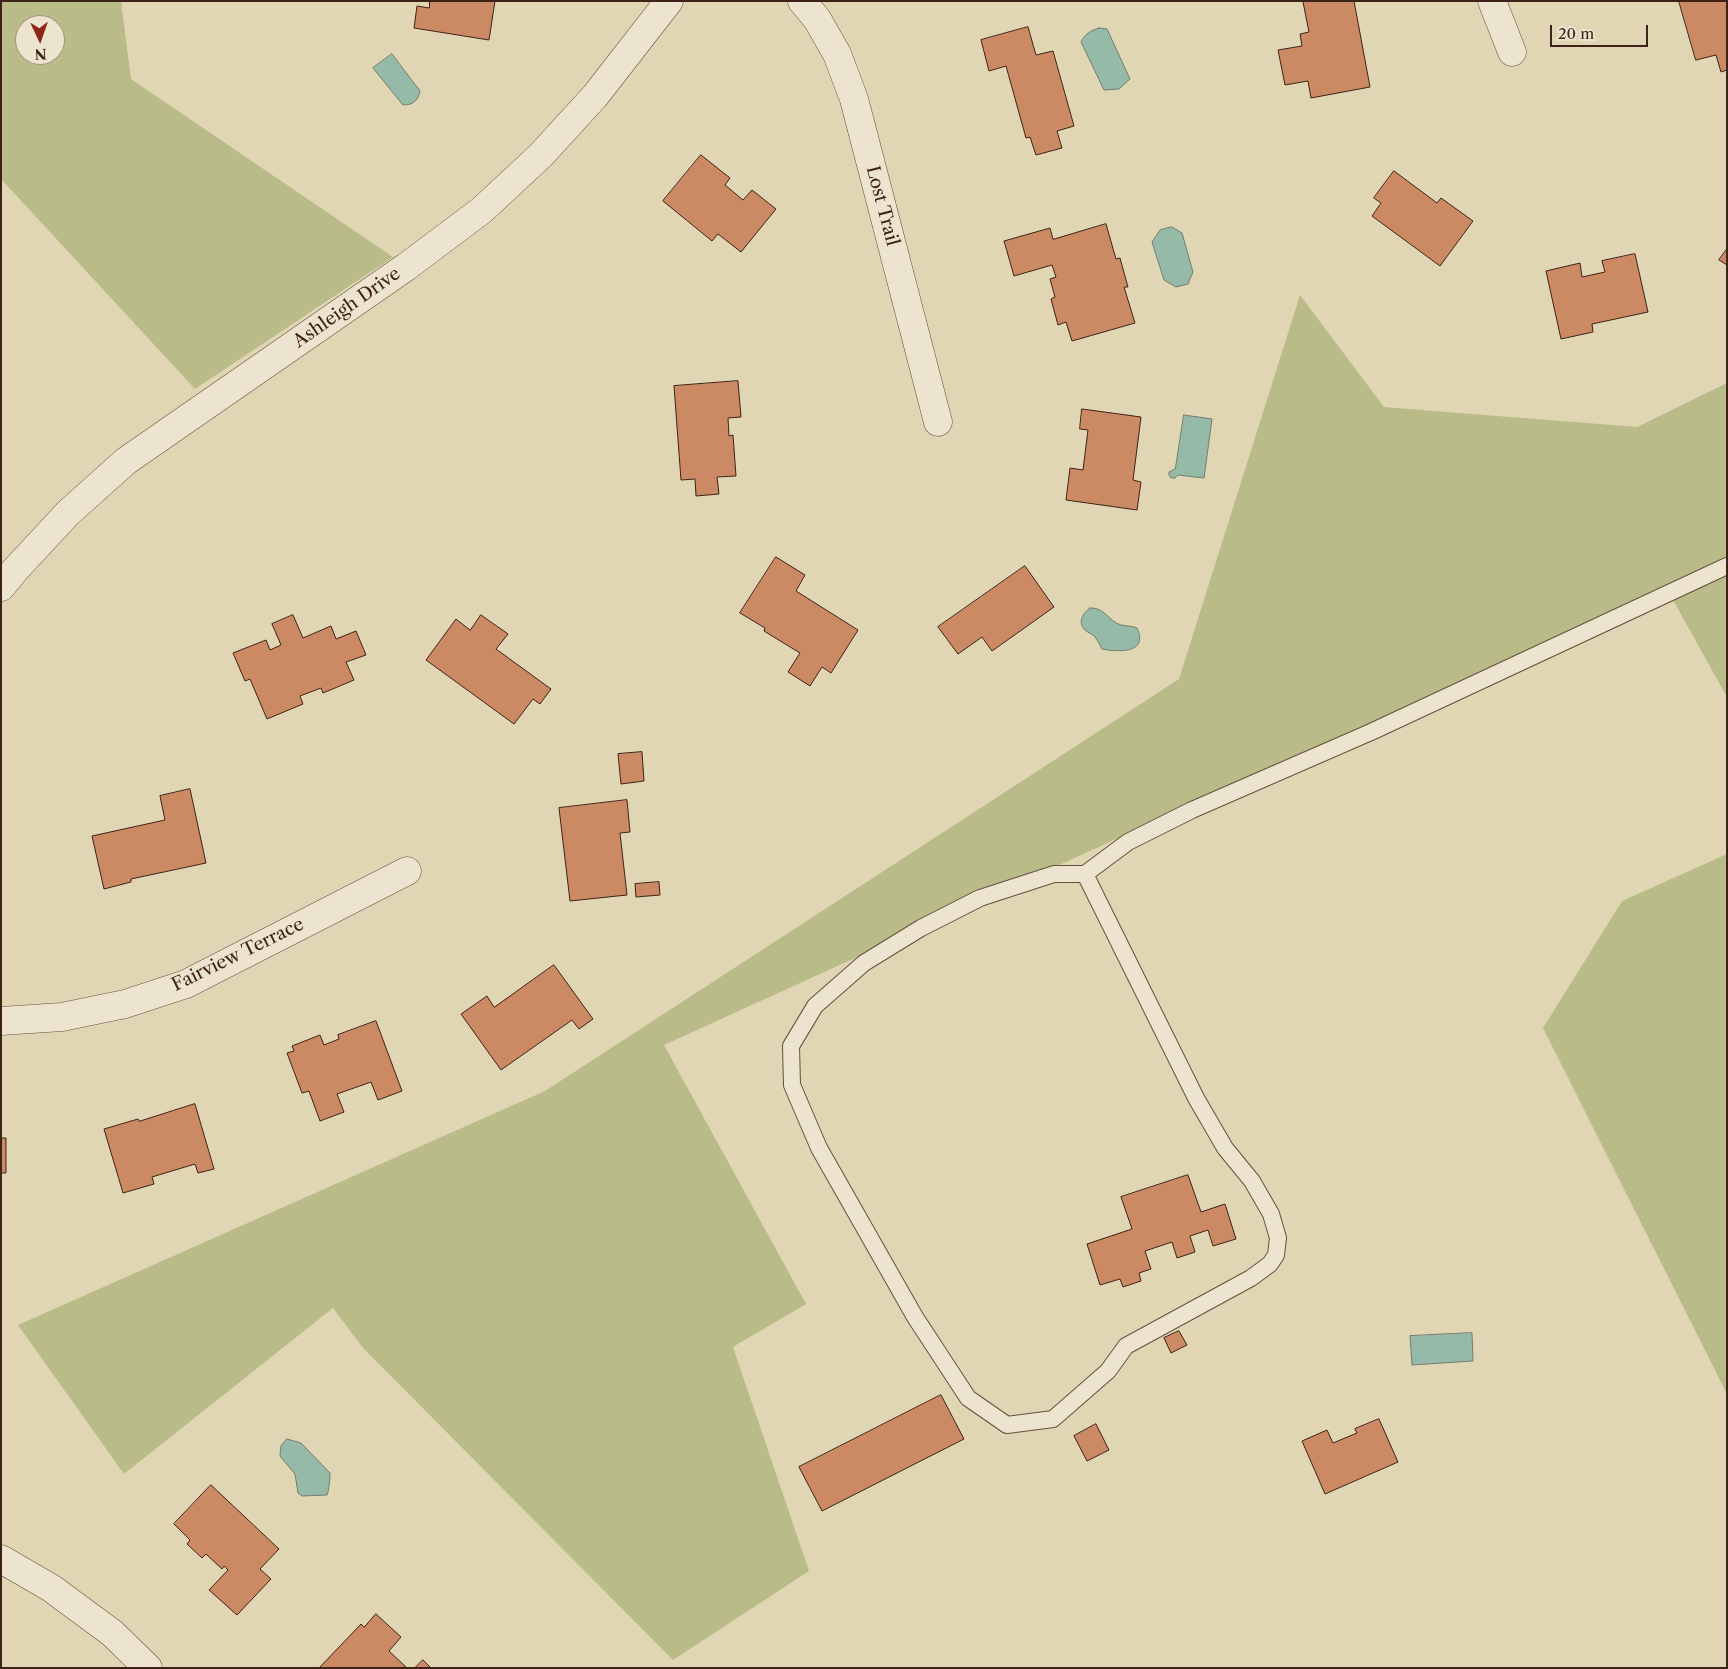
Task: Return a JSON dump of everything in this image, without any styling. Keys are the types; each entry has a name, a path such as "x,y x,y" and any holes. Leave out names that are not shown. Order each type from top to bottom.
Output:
{"street":[{"name":"Ashleigh Drive","path":"1,587 68,513 126,461 406,267 482,210 541,155 595,96 668,1"},
{"name":"Lost Trail","path":"802,1 817,19 837,54 854,99 938,422"},
{"path":"1492,1 1512,52"},
{"name":"Fairview Terrace","path":"1,1021 62,1017 125,1004 186,984 407,871"},
{"path":"1,1559 51,1588 112,1633 148,1668"}],"lane":[{"path":"1085,874 1196,1098 1225,1148 1252,1181 1271,1214 1278,1238 1276,1255 1270,1264 1251,1278 1126,1346 1108,1371 1053,1419 1007,1425 968,1398 915,1317 819,1148 792,1085 791,1046 815,1006 864,963 921,928 980,898 1054,874 1085,874 1128,842 1192,810 1398,720 1727,566"}],"shaded area":[{"path":"1,1 121,1 131,79 393,257 195,389 1,179"},
{"path":"1099,28 1107,29 1130,79 1119,89 1104,90 1081,42 1088,33"},
{"path":"392,54 420,91 416,100 410,104 403,105 373,68"},
{"path":"1172,227 1182,233 1193,272 1188,284 1176,287 1164,280 1152,242 1160,230"},
{"path":"1300,295 1384,407 1637,427 1727,383 1727,697 1673,600 1125,835 664,1045 806,1304 733,1347 809,1571 673,1660 363,1348 333,1308 124,1474 18,1325 545,1091 1179,679"},
{"path":"1184,415 1212,419 1204,478 1178,475 1175,478 1171,478 1169,475 1169,472 1175,469"},
{"path":"1090,608 1103,612 1121,625 1137,628 1140,636 1139,643 1135,647 1123,651 1102,649 1095,637 1085,630 1081,624 1083,615"},
{"path":"1727,854 1727,1394 1543,1028 1622,901"},
{"path":"1472,1333 1473,1361 1412,1365 1410,1336"},
{"path":"287,1439 301,1443 330,1473 327,1495 302,1496 298,1493 295,1474 280,1456 281,1446"}],"building":[{"path":"430,1 495,1 489,40 414,28 417,6 429,8"},
{"path":"1354,1 1370,87 1311,98 1308,81 1285,85 1278,50 1302,46 1300,34 1309,32 1303,2"},
{"path":"1679,1 1727,1 1727,70 1721,72 1716,55 1696,60"},
{"path":"1028,27 1036,55 1053,51 1074,126 1057,131 1062,148 1036,155 1030,137 1026,138 1006,66 989,71 981,40"},
{"path":"701,155 730,178 725,185 743,200 752,190 776,209 741,252 718,234 712,241 663,201"},
{"path":"1394,171 1437,203 1441,198 1473,221 1440,266 1372,216 1381,203 1374,198"},
{"path":"1106,224 1116,259 1120,258 1128,287 1124,287 1135,323 1072,341 1066,322 1058,325 1051,299 1055,297 1050,279 1056,277 1052,265 1014,276 1004,241 1050,228 1053,239"},
{"path":"1727,249 1727,265 1719,260"},
{"path":"1635,254 1648,312 1592,324 1593,332 1561,339 1546,271 1580,263 1582,277 1605,272 1602,261"},
{"path":"738,381 741,417 728,418 729,436 733,435 736,476 717,477 719,494 696,496 695,479 681,480 674,386"},
{"path":"1082,409 1141,417 1133,480 1141,482 1137,510 1066,500 1070,468 1083,470 1088,430 1080,429"},
{"path":"776,557 805,575 796,591 858,630 831,673 822,667 810,686 788,672 800,653 764,631 765,628 740,613"},
{"path":"1025,566 1054,607 992,651 982,637 958,654 938,627"},
{"path":"293,615 303,638 331,626 336,639 356,631 366,655 346,662 354,680 323,693 321,688 300,696 303,704 267,719 250,679 245,681 233,653 266,640 270,650 281,645 272,624"},
{"path":"481,615 508,634 496,649 551,689 540,704 533,699 514,724 426,660 456,619 470,630"},
{"path":"642,752 644,781 621,784 618,754"},
{"path":"190,789 206,863 131,879 131,882 104,889 92,836 165,820 160,796"},
{"path":"627,800 630,832 620,833 627,895 570,901 559,808"},
{"path":"659,882 660,895 636,897 635,884"},
{"path":"554,965 593,1019 579,1029 572,1020 501,1070 461,1014 487,996 494,1007"},
{"path":"376,1021 402,1091 378,1100 371,1082 337,1094 344,1112 320,1121 309,1091 302,1093 287,1053 294,1051 292,1046 320,1035 324,1045 339,1039 338,1035"},
{"path":"195,1104 214,1169 198,1173 195,1164 152,1177 154,1184 123,1193 104,1129 138,1119 139,1121"},
{"path":"1,1138 6,1138 6,1173 1,1173"},
{"path":"1188,1175 1201,1212 1225,1204 1236,1239 1213,1246 1208,1230 1190,1236 1195,1252 1177,1258 1172,1242 1145,1251 1151,1269 1139,1273 1141,1281 1123,1287 1120,1279 1100,1285 1087,1244 1132,1229 1121,1197"},
{"path":"1179,1331 1187,1345 1171,1353 1164,1338"},
{"path":"941,1395 964,1439 822,1511 799,1467"},
{"path":"1379,1419 1398,1462 1325,1494 1302,1441 1327,1430 1333,1443 1357,1433 1355,1429"},
{"path":"1096,1424 1109,1450 1087,1461 1074,1436"},
{"path":"211,1485 279,1549 260,1569 271,1579 237,1615 209,1590 228,1570 224,1566 222,1569 206,1554 202,1558 187,1544 190,1540 174,1524"},
{"path":"376,1614 401,1637 389,1651 407,1668 319,1668 361,1624 364,1627"},
{"path":"423,1660 431,1668 415,1668"}]}
